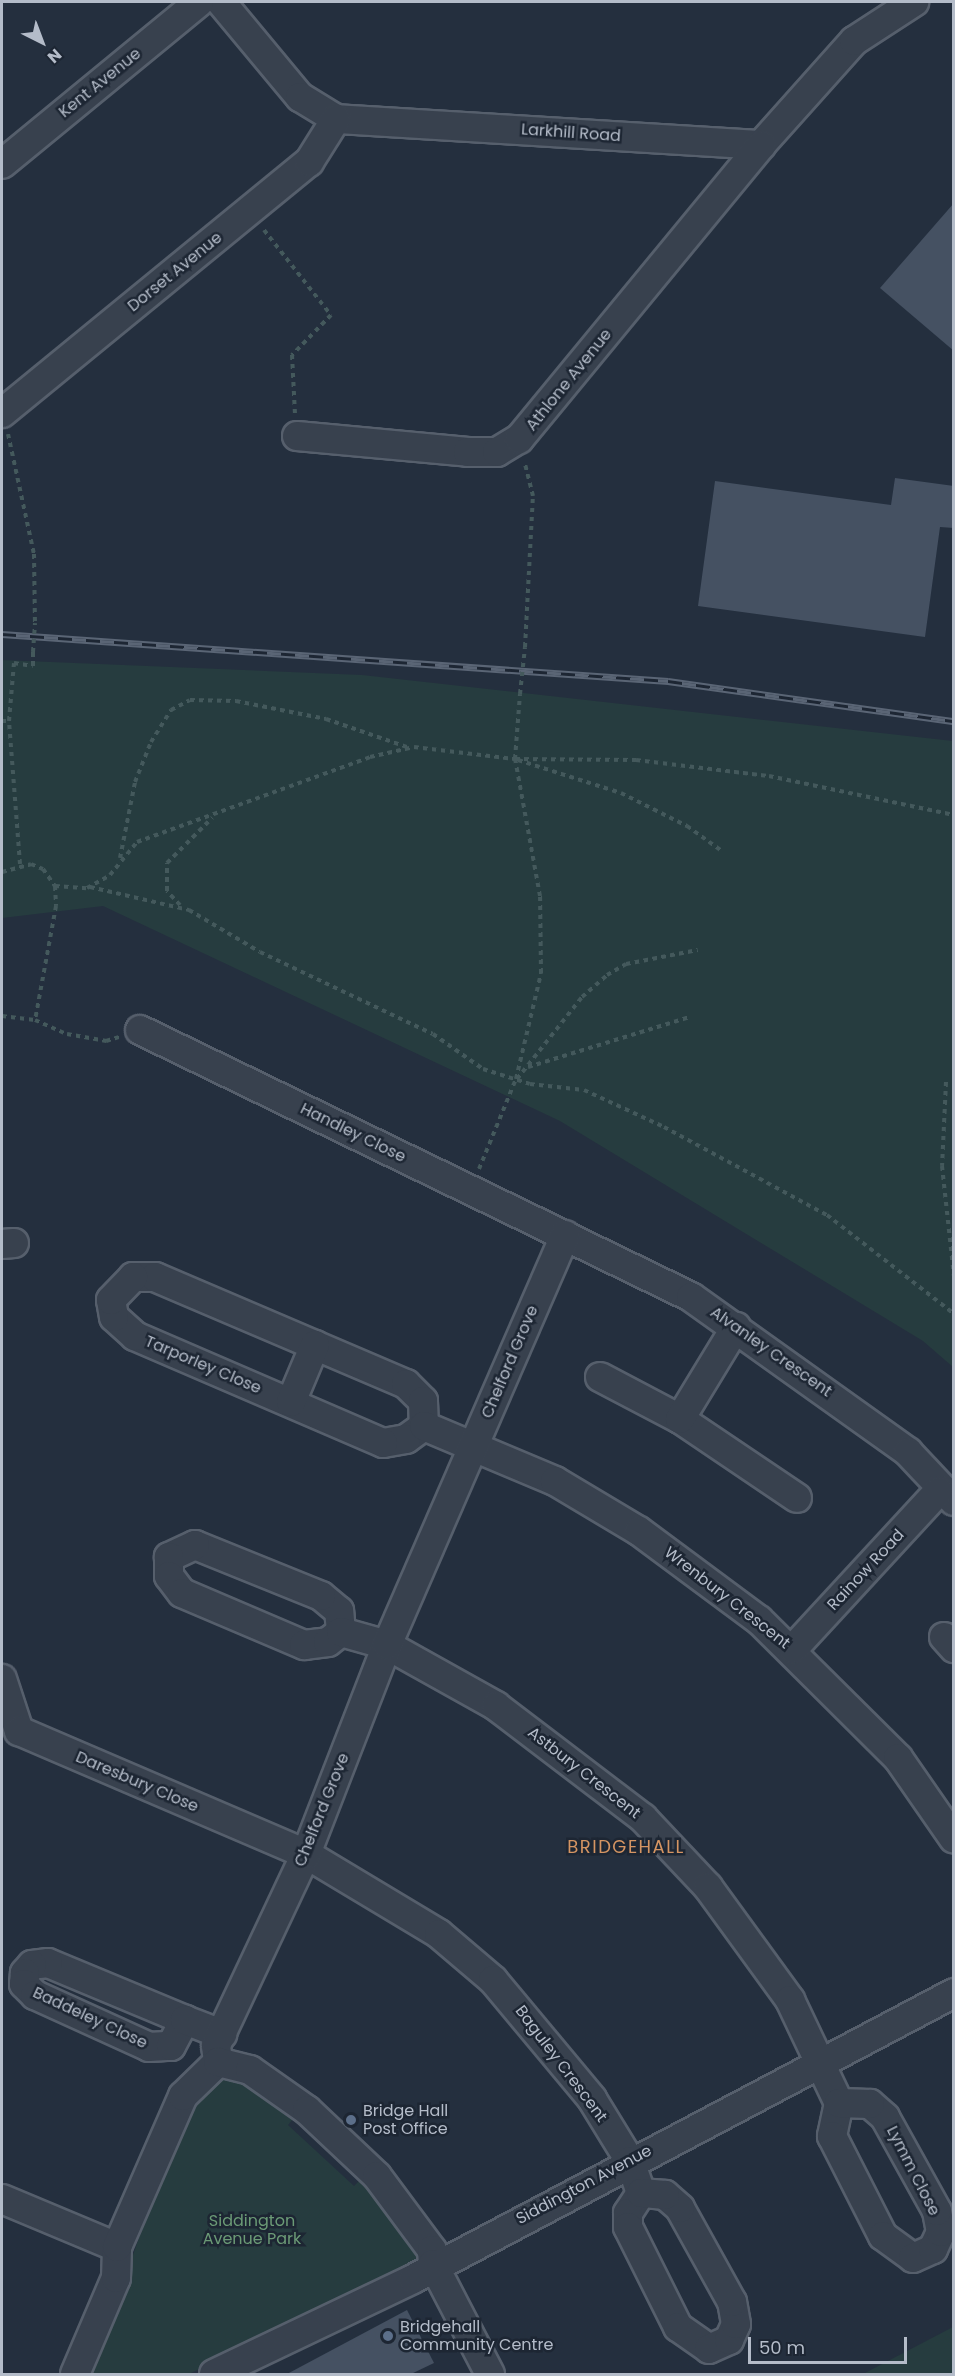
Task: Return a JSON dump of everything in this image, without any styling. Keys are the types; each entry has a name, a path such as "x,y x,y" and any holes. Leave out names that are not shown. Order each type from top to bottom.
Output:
{"street":[{"name":"Kent Avenue","path":"2,164 199,2"},
{"name":"Larkhill Road","path":"221,2 300,97 336,119 761,145"},
{"path":"761,145 854,41 914,2"},
{"name":"Dorset Avenue","path":"2,413 309,162 336,119"},
{"name":"Athlone Avenue","path":"297,436 468,452 497,452 519,440 761,145"},
{"name":"Handley Close","path":"140,1030 565,1235"},
{"name":"Alvanley Crescent","path":"565,1235 691,1297 736,1327 908,1452 946,1496"},
{"name":"Chelford Grove","path":"218,2062 222,2034 306,1854 387,1645 565,1235"},
{"name":"Tarporley Close","path":"133,1277 155,1277 315,1345 406,1384 423,1401 424,1426 406,1439 383,1443 135,1336 114,1317 111,1300 133,1277"},
{"path":"680,1419 736,1327"},
{"path":"291,1402 315,1345"},
{"path":"600,1377 680,1419 797,1498"},
{"path":"424,1426 472,1449"},
{"name":"Wrenbury Crescent","path":"472,1449 555,1481 639,1531 793,1649 898,1758 954,1839"},
{"name":"Rainow Road","path":"793,1649 946,1496"},
{"path":"195,1545 321,1596 339,1611 341,1632 328,1642 304,1645 212,1607 180,1592 169,1576 169,1557 195,1545"},
{"name":"Astbury Crescent","path":"341,1632 387,1645 496,1706 643,1818 708,1887 790,2000 822,2063"},
{"name":"Daresbury Close","path":"2,1679 19,1731 306,1854"},
{"name":"Baguley Crescent","path":"306,1854 439,1934 493,1980 592,2099 630,2161 641,2193"},
{"name":"Baddeley Close","path":"185,2020 171,2046 149,2047 34,1995 24,1984 25,1973 32,1965 48,1963 222,2034"},
{"name":"Siddington Avenue","path":"214,2374 262,2364 433,2264 954,1993"},
{"path":"75,2374 116,2278 117,2247 183,2096 218,2062 257,2075 339,2137 408,2215 432,2250 433,2264 490,2374"},
{"path":"822,2063 839,2103"},
{"name":"Lymm Close","path":"839,2103 870,2104 885,2117 937,2211 941,2232 933,2248 914,2258 883,2236 832,2136 839,2103"},
{"path":"641,2193 665,2195 680,2208 732,2302 736,2324 729,2340 709,2349 678,2327 628,2228 628,2212 641,2193"},
{"path":"2,2199 117,2247"}],"path":[{"path":"249,211 331,315 291,355 297,436"},
{"path":"2,413 36,572 33,666 14,663 9,721 20,864"},
{"path":"470,1189 516,1079 531,1033 542,936 528,811 515,759 533,496 519,440"},
{"path":"90,886 110,874 119,858 135,782 151,742 171,710 190,700 236,702 326,719 409,747"},
{"path":"2,721 9,721"},
{"path":"119,858 137,842 216,815 359,760 409,747 447,747 515,759 621,793 687,826 723,852"},
{"path":"515,759 636,760 769,776 954,814"},
{"path":"183,908 167,891 167,862 216,815"},
{"path":"2,872 20,864 43,869 55,886 56,906 35,1020"},
{"path":"55,886 90,886 183,908 260,952 433,1034 483,1069 516,1079 584,1090 761,1177 868,1243 954,1314"},
{"path":"516,1079 528,1067 582,997 607,975 626,964 698,950"},
{"path":"2,1016 35,1020 68,1034 106,1041 140,1030"},
{"path":"528,1067 690,1017"},
{"path":"946,1082 942,1166 954,1277"}],"green space":[{"path":"2,660 362,675 953,741 953,1367 923,1341 560,1121 103,906 2,918"},
{"name":"Siddington Avenue Park","path":"229,2073 298,2113 288,2125 354,2186 365,2175 424,2260 189,2374 91,2374 151,2204 200,2090"},
{"path":"953,2327 953,2374 863,2374"}],"building":[{"path":"954,203 954,351 880,288"},
{"path":"895,478 954,486 954,528 940,527 925,637 698,606 715,481 891,505"},
{"name":"Bridgehall Community Centre","path":"407,2310 434,2363 411,2374 287,2374"}],"railway":[{"path":"2,634 668,681 954,721"}],"place":[{"name":"Bridge Hall Post Office","path":"351,2120"},
{"name":"Bridgehall Community Centre","path":"388,2336"}],"district":[{"name":"BRIDGEHALL","path":"626,1847"}]}
